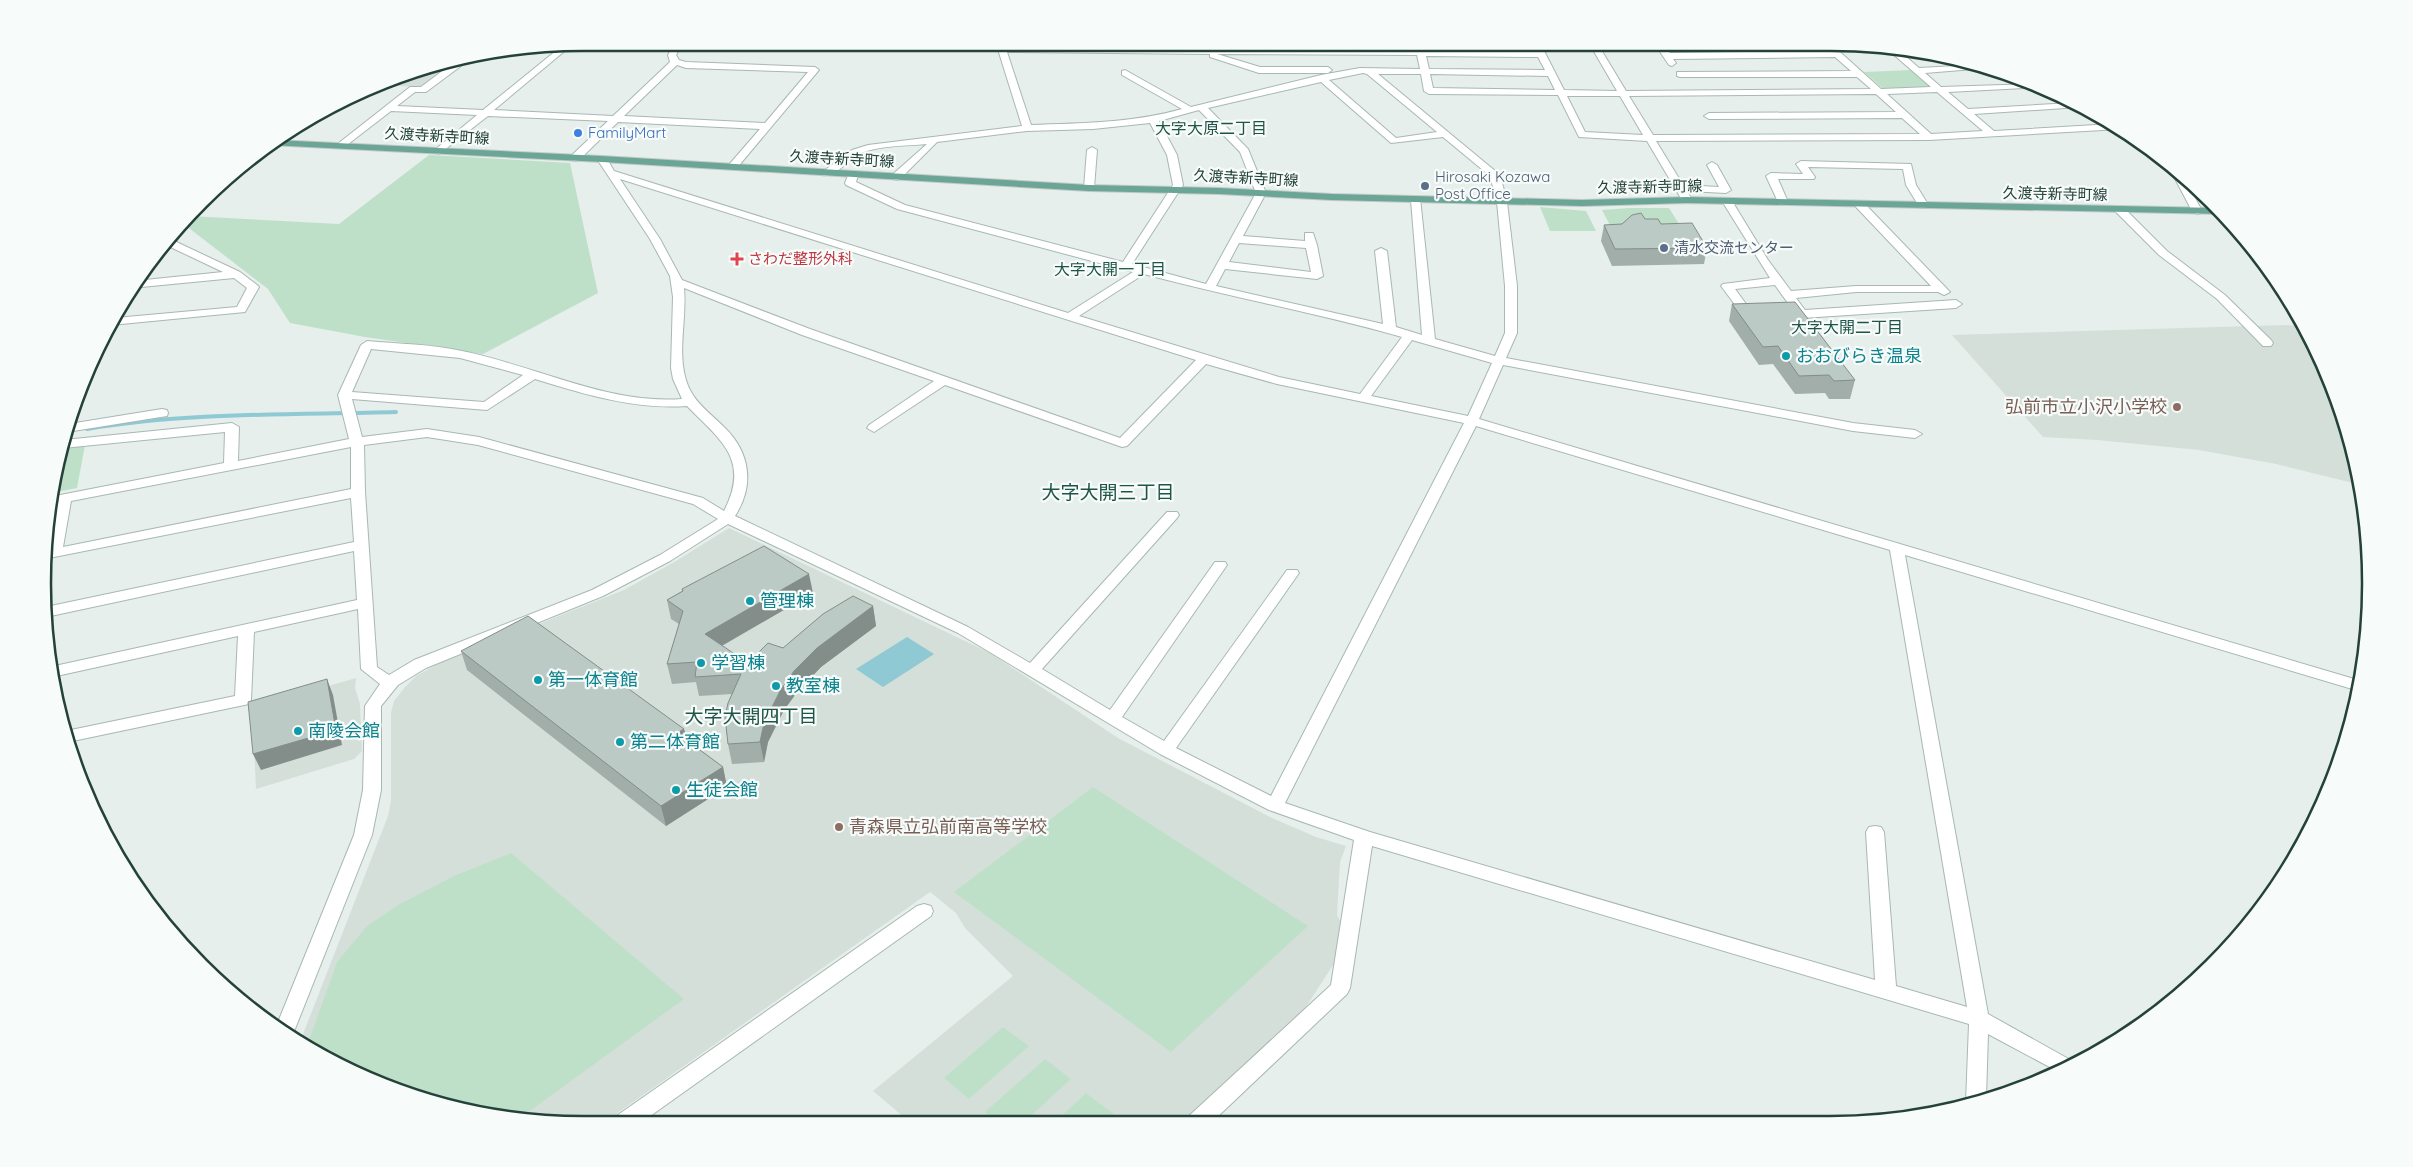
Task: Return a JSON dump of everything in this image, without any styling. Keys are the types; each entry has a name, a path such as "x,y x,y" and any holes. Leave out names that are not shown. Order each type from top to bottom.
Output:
{"main road":[{"name":"久渡寺新寺町線","path":"284,144 575,158 1089,188 1416,200 1502,202 1688,200 2210,211"}],"street":[{"path":"674,51 672,55 675,62"},
{"path":"1004,51 1027,128"},
{"path":"1210,51 1258,70 1550,73"},
{"path":"1357,51 1542,54"},
{"path":"1540,51 1582,135 1650,138 1709,116 1878,93 2019,86"},
{"path":"1598,51 1688,200"},
{"path":"1664,51 1709,116"},
{"path":"1834,51 1878,93 1929,137"},
{"path":"439,151 560,52"},
{"path":"1421,53 1429,91 1624,94 1709,116 1929,137 2104,128"},
{"path":"1667,56 1837,54"},
{"path":"1899,56 1993,135"},
{"path":"575,158 675,62"},
{"path":"675,62 686,65 814,70 732,167"},
{"path":"340,146 413,89 423,90 454,67"},
{"path":"1917,71 1964,68"},
{"path":"826,173 855,152 868,148 1027,128 1094,126 1153,120 1321,78 1365,71 1495,175 1502,202 1512,286 1511,333 1472,421 1275,806"},
{"path":"1125,73 1191,111"},
{"path":"1680,74 1858,74"},
{"path":"1321,78 1394,141 1446,134"},
{"path":"1965,112 2064,106"},
{"path":"1201,107 1245,151 1261,193 1209,288"},
{"path":"388,108 767,126"},
{"path":"1709,116 1904,115"},
{"path":"1125,267 1178,185 1172,155 1153,120"},
{"path":"896,177 932,144 933,140"},
{"path":"1089,188 1092,150"},
{"path":"287,1025 363,835 372,790 373,706 379,694 401,672 585,599 680,550 727,518 738,496 741,467 734,446 721,429 690,402 679,380 680,301 678,282 650,230 602,160"},
{"path":"1783,202 1771,176 1810,177 1802,164 1907,166 1911,184 1924,206"},
{"path":"1680,188 1726,190 1712,165"},
{"path":"611,173 1204,360 1277,380 1472,421 2352,684"},
{"path":"853,175 850,183 901,207 1209,288 1353,319 1408,337 1500,361 1853,427 1915,434"},
{"path":"2184,187 2197,211"},
{"path":"1416,200 1429,342"},
{"path":"1727,201 1762,261 1802,314 1956,304 1860,204"},
{"path":"2120,210 2169,258 2221,298 2267,343"},
{"path":"1223,265 1317,276 1310,240 1236,239"},
{"path":"121,321 240,310 253,287 236,274 173,244"},
{"path":"169,249 182,248"},
{"path":"1381,251 1390,331"},
{"path":"1068,318 1142,271"},
{"path":"145,283 236,274"},
{"path":"1746,312 1728,286 1777,280"},
{"path":"678,282 806,332 1122,443 1204,360"},
{"path":"1788,295 1856,289 1941,288"},
{"path":"1364,398 1408,337"},
{"path":"389,683 368,669 358,492 359,451 344,395 367,345 461,354 566,385 656,403 675,405 690,402"},
{"path":"344,395 487,406 533,374"},
{"path":"874,428 944,380"},
{"path":"75,427 162,413"},
{"path":"70,443 232,428 231,466"},
{"path":"58,499 356,442 426,433 479,441 698,501 727,518 963,630 1033,669 1112,719 1166,750 1275,806 1364,837 1979,1019 2060,1063"},
{"path":"52,553 358,492"},
{"path":"53,540 65,498"},
{"path":"1033,669 1172,515"},
{"path":"52,611 362,545"},
{"path":"1897,549 1979,1019 1975,1096"},
{"path":"1112,719 1220,565"},
{"path":"1166,750 1292,573"},
{"path":"59,670 365,603"},
{"path":"73,735 243,700 246,629"},
{"path":"1875,832 1886,991"},
{"path":"1204,1116 1340,988 1364,837"},
{"path":"634,1116 924,911"}],"shaded area":[{"path":"448,68 423,87 395,86"},
{"name":"弘前市立小沢小学校","path":"2295,326 2307,348 2334,412 2352,483 2276,464 2199,450 2043,437 1952,335"},
{"name":"青森県立弘前南高等学校","path":"729,528 990,653 1118,738 1272,818 1316,837 1346,846 1340,862 1337,915 1345,931 1335,962 1302,1013 1190,1116 903,1116 873,1091 1013,976 965,928 956,913 930,892 613,1116 549,1115 480,1106 446,1098 412,1088 348,1061 303,1035 388,816 391,801 391,713 394,701 405,687 416,676 436,665 624,590"},
{"path":"356,678 355,688 360,704 362,751 354,759 256,789 252,708"}],"green space":[{"path":"1911,70 1934,89 1886,91 1864,72"},
{"path":"429,155 570,163 598,293 483,354 365,337 290,323 268,289 188,227 198,217 339,224"},
{"path":"1540,207 1586,211 1596,231 1550,231"},
{"path":"1669,208 1682,229 1613,231 1602,210"},
{"path":"85,445 77,488 59,491 61,480 69,447"},
{"path":"1093,787 1308,926 1171,1052 954,892"},
{"path":"511,853 684,999 528,1113 480,1106 412,1088 348,1061 309,1039 337,962 367,926 400,904 454,876"},
{"path":"1003,1027 1029,1046 969,1099 944,1078"},
{"path":"1045,1059 1071,1079 1031,1116 990,1116 985,1112"},
{"path":"1086,1093 1114,1114 1112,1116 1061,1116"}],"water":[{"path":"907,637 934,654 883,687 856,669"}],"building":[{"path":"1641,213 1645,219 1658,219 1661,224 1692,223 1707,248 1615,249 1604,225 1622,224 1632,215"},
{"path":"1795,302 1855,380 1834,381 1829,375 1799,376 1778,346 1763,347 1732,304"},
{"path":"764,546 809,574 705,634 748,663 768,643 783,648 823,614 853,596 873,606 817,648 794,671 780,691 764,723 760,742 728,744 725,717 728,703 741,674 695,677 697,662 667,664 683,611 667,600 683,591 682,589"},
{"path":"528,616 684,729 677,733 723,767 661,806 461,651"},
{"name":"南陵会館","path":"327,679 336,730 253,754 248,702"}],"waterway":[{"path":"87,429 202,417 396,412"}],"place":[{"name":"FamilyMart","path":"578,133"},
{"name":"Hirosaki Kozawa Post Office","path":"1425,186"},
{"name":"清水交流センター","path":"1664,248"},
{"name":"さわだ整形外科","path":"737,259"},
{"name":"おおびらき温泉","path":"1786,356"},
{"name":"弘前市立小沢小学校","path":"2177,407"},
{"name":"管理棟","path":"750,601"},
{"name":"学習棟","path":"701,663"},
{"name":"第一体育館","path":"538,680"},
{"name":"教室棟","path":"776,686"},
{"name":"南陵会館","path":"298,731"},
{"name":"第二体育館","path":"620,742"},
{"name":"生徒会館","path":"676,790"},
{"name":"青森県立弘前南高等学校","path":"839,827"}],"district":[{"name":"大字大原二丁目","path":"1211,128"},
{"name":"大字大開一丁目","path":"1110,269"},
{"name":"大字大開二丁目","path":"1847,327"},
{"name":"大字大開三丁目","path":"1108,492"},
{"name":"大字大開四丁目","path":"751,716"}]}
